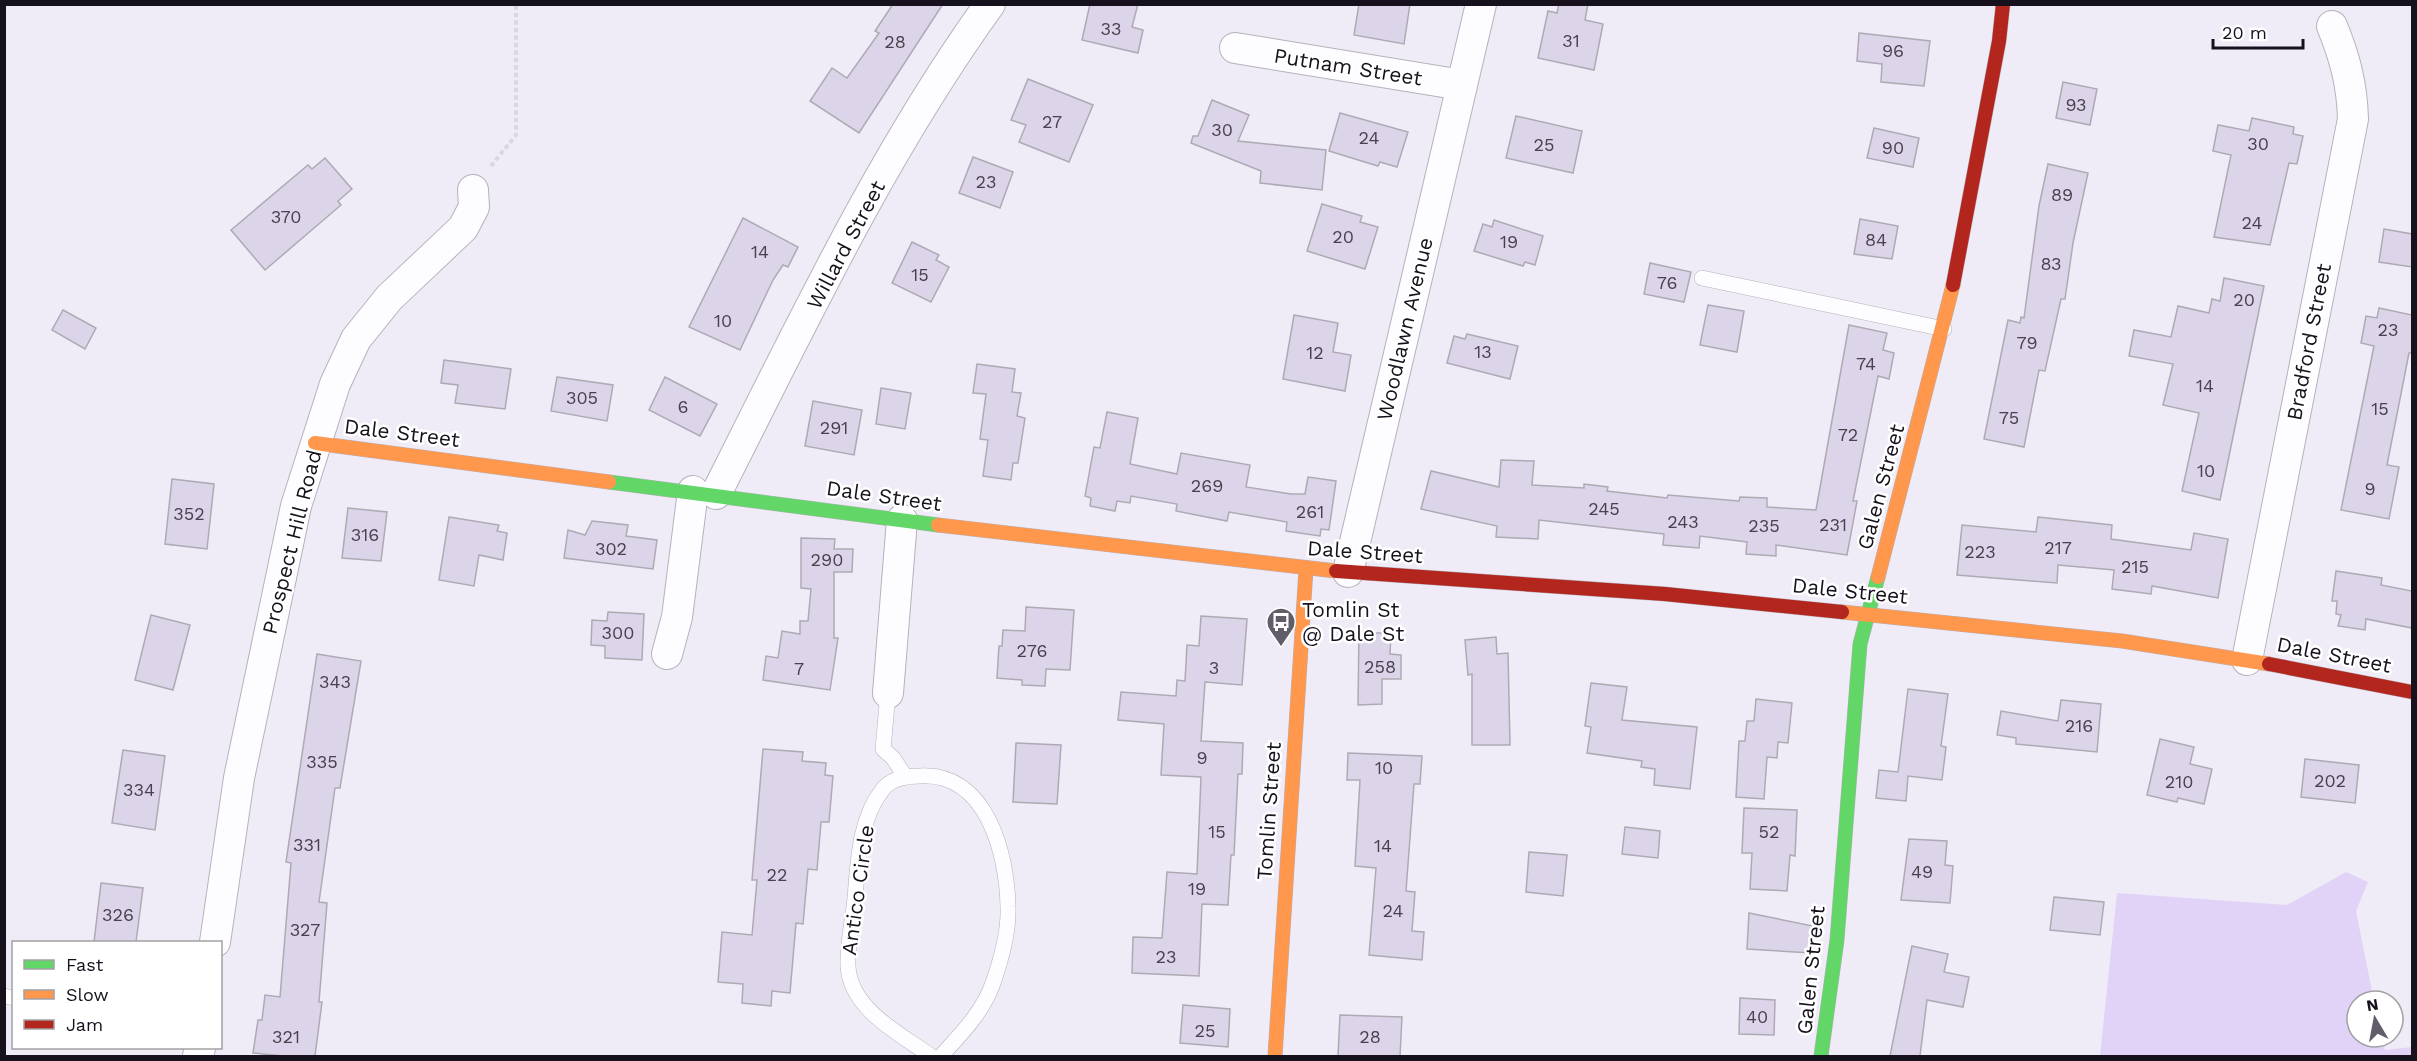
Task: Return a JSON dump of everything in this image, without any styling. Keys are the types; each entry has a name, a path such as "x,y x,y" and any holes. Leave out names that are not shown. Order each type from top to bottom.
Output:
{"street":[{"name":"Willard Street","path":"667,654 704,493 782,363 924,99 990,4"},
{"name":"Woodlawn Avenue","path":"1348,572 1481,4"},
{"name":"Galen Street","path":"1821,1056 1837,940 1860,644 1944,329 1999,41 2003,4"},
{"name":"Bradford Street","path":"2247,660 2353,119 2352,88 2348,70 2332,26"},
{"name":"Putnam Street","path":"1235,48 1462,85"},
{"name":"Prospect Hill Road","path":"215,941 242,766 296,506 335,384 356,339 389,298 463,228 474,207 473,190"},
{"name":"Dale Street","path":"315,443 902,520 1306,569 1665,594 2122,641 2247,660 2412,692"},
{"path":"888,693 902,520"},
{"name":"Tomlin Street","path":"1275,1056 1306,569"}],"lane":[{"path":"1702,278 1944,329"},
{"path":"888,693 883,749 893,758 905,776 930,775 954,783 973,795 986,814 999,847 1005,878 1008,909 1002,952 992,985 973,1020 941,1056"},
{"name":"Antico Circle","path":"905,776 884,787 871,806 859,855 848,966 852,986 865,1006 931,1056"}],"path":[{"path":"473,190 516,135 516,4"}],"shaded area":[{"path":"2346,872 2368,882 2356,911 2372,989 2345,989 2345,1049 2385,1050 2412,1047 2412,1056 2100,1056 2117,893 2287,905"}],"building":[{"path":"893,4 943,4 859,133 810,101 832,68 847,78 879,33 875,31"},
{"path":"1090,4 1138,4 1132,27 1143,30 1138,53 1082,40"},
{"path":"1359,4 1410,4 1404,44 1354,35"},
{"path":"1559,4 1588,4 1585,20 1603,24 1594,70 1538,58 1548,11 1557,13"},
{"path":"1859,33 1930,41 1924,86 1881,82 1882,64 1857,61"},
{"path":"1028,79 1093,105 1069,162 1019,142 1026,125 1011,120"},
{"path":"2063,82 2097,89 2090,125 2056,118"},
{"path":"1212,100 1249,115 1238,141 1326,150 1322,190 1260,183 1261,171 1191,143 1193,136 1198,136"},
{"path":"1340,113 1408,132 1397,167 1380,162 1378,166 1329,151"},
{"path":"1516,116 1582,131 1573,173 1506,158"},
{"path":"2252,118 2294,127 2293,134 2303,136 2297,164 2289,163 2270,245 2214,237 2231,155 2213,151 2218,125 2249,131"},
{"path":"1874,128 1919,138 1913,167 1867,158"},
{"path":"973,157 1013,172 1000,208 959,193"},
{"path":"325,158 352,189 338,201 341,205 265,270 231,230 308,165 312,169"},
{"path":"2048,164 2088,173 2073,243 2065,299 2061,299 2045,371 2039,370 2024,447 1984,439 2008,320 2020,323 2021,317 2024,318 2039,206"},
{"path":"1322,204 1362,216 1360,222 1378,227 1365,269 1307,251"},
{"path":"743,218 798,247 788,267 783,265 773,280 740,350 689,327"},
{"path":"1860,219 1898,226 1892,259 1854,254"},
{"path":"1494,220 1543,236 1535,265 1525,262 1523,266 1474,251 1483,224 1492,227"},
{"path":"2384,229 2412,234 2412,267 2379,262"},
{"path":"912,242 939,255 936,260 949,267 931,302 892,283"},
{"path":"1650,263 1691,272 1684,302 1644,294"},
{"path":"2224,278 2264,286 2220,500 2182,491 2199,413 2163,405 2173,364 2129,356 2134,330 2171,337 2178,306 2209,313 2212,299 2220,301"},
{"path":"1708,305 1744,311 1737,352 1700,345"},
{"path":"2379,308 2412,315 2412,353 2409,353 2387,465 2399,467 2389,519 2341,510 2374,346 2361,343 2366,316 2377,318"},
{"path":"63,310 96,328 85,349 52,330"},
{"path":"1294,315 1338,323 1333,352 1351,355 1345,391 1283,379"},
{"path":"1849,325 1887,333 1883,350 1894,353 1889,379 1878,376 1853,501 1857,501 1847,555 1776,545 1776,556 1746,554 1747,542 1700,536 1699,548 1663,545 1664,534 1539,520 1538,539 1496,537 1497,526 1421,509 1431,471 1499,487 1501,460 1534,461 1532,485 1584,488 1584,484 1608,487 1607,491 1667,498 1668,495 1739,501 1740,497 1767,498 1767,507 1816,510"},
{"path":"1467,334 1518,346 1510,379 1447,363 1454,336 1465,339"},
{"path":"444,360 511,369 505,409 455,403 458,385 441,383"},
{"path":"977,364 1015,369 1012,392 1021,393 1017,416 1025,418 1018,463 1013,463 1011,480 983,476 988,440 980,439 986,394 973,393"},
{"path":"557,377 613,385 607,421 551,411"},
{"path":"665,377 717,404 700,436 649,410"},
{"path":"881,388 911,393 905,429 876,424"},
{"path":"813,401 862,410 854,455 805,446"},
{"path":"1107,412 1138,418 1130,464 1177,474 1181,453 1250,465 1246,487 1291,494 1305,494 1308,477 1336,481 1329,530 1321,529 1320,536 1286,531 1287,522 1229,512 1227,521 1176,511 1177,504 1131,496 1130,503 1117,501 1115,511 1090,506 1091,498 1085,496 1094,447 1100,448"},
{"path":"172,479 214,484 207,549 165,544"},
{"path":"348,508 387,512 381,561 342,558"},
{"path":"449,517 499,525 497,531 507,533 503,560 479,555 474,586 439,580"},
{"path":"2038,517 2112,525 2111,539 2191,550 2194,533 2228,539 2218,598 2152,586 2151,594 2112,589 2114,570 2058,565 2057,583 1957,575 1962,525 2036,532"},
{"path":"592,521 628,525 626,536 657,540 653,569 564,558 568,530 585,535"},
{"path":"801,538 835,539 834,549 853,549 852,572 834,572 834,638 838,638 830,690 763,680 766,656 778,658 782,631 800,634 800,621 808,621 811,589 801,588"},
{"path":"2336,571 2382,578 2381,585 2412,591 2412,628 2366,619 2365,630 2338,626 2341,615 2336,614 2337,601 2332,601"},
{"path":"1026,607 1074,610 1070,670 1046,669 1045,686 1022,685 1022,680 997,678 999,646 1002,646 1003,630 1025,631"},
{"path":"608,612 644,614 642,660 605,658 605,646 591,645 592,620 607,621"},
{"path":"151,615 190,625 173,690 135,680"},
{"path":"1201,616 1247,619 1242,685 1205,682 1201,741 1243,743 1242,774 1238,774 1234,855 1231,855 1228,905 1202,904 1199,976 1132,973 1133,937 1162,938 1167,872 1197,874 1201,777 1161,775 1164,724 1118,720 1121,692 1176,696 1177,680 1185,681 1187,645 1199,646"},
{"path":"1359,633 1391,633 1390,654 1401,655 1401,679 1382,679 1382,704 1358,705"},
{"path":"1496,637 1497,654 1508,653 1510,745 1472,745 1472,674 1468,675 1465,640"},
{"path":"317,654 361,661 340,788 335,788 319,902 327,903 319,1002 322,1002 315,1056 253,1053 258,1020 262,1020 265,995 280,997 291,863 286,862"},
{"path":"1591,683 1627,687 1622,720 1697,727 1690,789 1654,785 1655,769 1641,767 1642,761 1587,753 1591,727 1585,726"},
{"path":"1908,689 1948,694 1941,746 1946,747 1942,780 1908,776 1906,801 1876,798 1879,770 1898,772"},
{"path":"1756,699 1792,703 1788,743 1778,742 1777,758 1767,757 1764,799 1736,797 1739,741 1745,741 1747,721 1754,721"},
{"path":"2061,700 2101,704 2097,752 2016,744 2016,738 1997,735 2001,711 2058,721"},
{"path":"2160,739 2194,747 2190,764 2212,769 2204,804 2178,798 2177,802 2147,795"},
{"path":"1016,743 1061,745 1057,804 1013,802"},
{"path":"763,749 803,752 802,761 826,763 825,775 833,776 829,822 821,822 817,870 808,869 803,924 796,923 790,993 772,991 771,1006 742,1003 743,984 718,982 722,932 752,935 757,880 752,880"},
{"path":"123,750 165,756 155,830 112,823"},
{"path":"1348,753 1422,756 1420,784 1414,784 1406,891 1415,892 1412,931 1424,932 1422,960 1369,955 1376,868 1355,866 1360,780 1347,780"},
{"path":"2305,759 2359,765 2355,803 2301,797"},
{"path":"1744,808 1797,810 1795,856 1790,855 1787,891 1750,889 1752,853 1742,853"},
{"path":"1625,827 1660,831 1658,858 1622,854"},
{"path":"1909,839 1947,841 1945,865 1953,866 1950,903 1901,900"},
{"path":"1529,852 1567,855 1563,896 1526,892"},
{"path":"101,883 143,888 136,941 94,941"},
{"path":"2054,897 2104,902 2100,935 2050,930"},
{"path":"1749,913 1813,926 1811,953 1747,949"},
{"path":"1912,946 1948,954 1944,972 1969,977 1963,1007 1927,1000 1920,1056 1890,1056"},
{"path":"1740,998 1775,1000 1774,1035 1739,1034"},
{"path":"1183,1005 1230,1009 1228,1047 1180,1043"},
{"path":"1340,1015 1402,1017 1400,1056 1338,1056"}],"traffic: fast":[{"path":"609,482 938,525"},
{"path":"1821,1056 1837,940 1860,644 1878,577"}],"traffic: slow":[{"path":"1878,577 1953,285"},
{"path":"315,443 609,482"},
{"path":"938,525 1336,571"},
{"path":"1275,1056 1306,569"},
{"path":"1842,612 2122,641 2269,664"}],"traffic: jam":[{"path":"1953,285 1999,41 2003,4"},
{"path":"1336,571 1665,594 1842,612"},
{"path":"2269,664 2412,692"}],"place":[{"name":"Tomlin St @ Dale St","path":"1281,648"}]}
